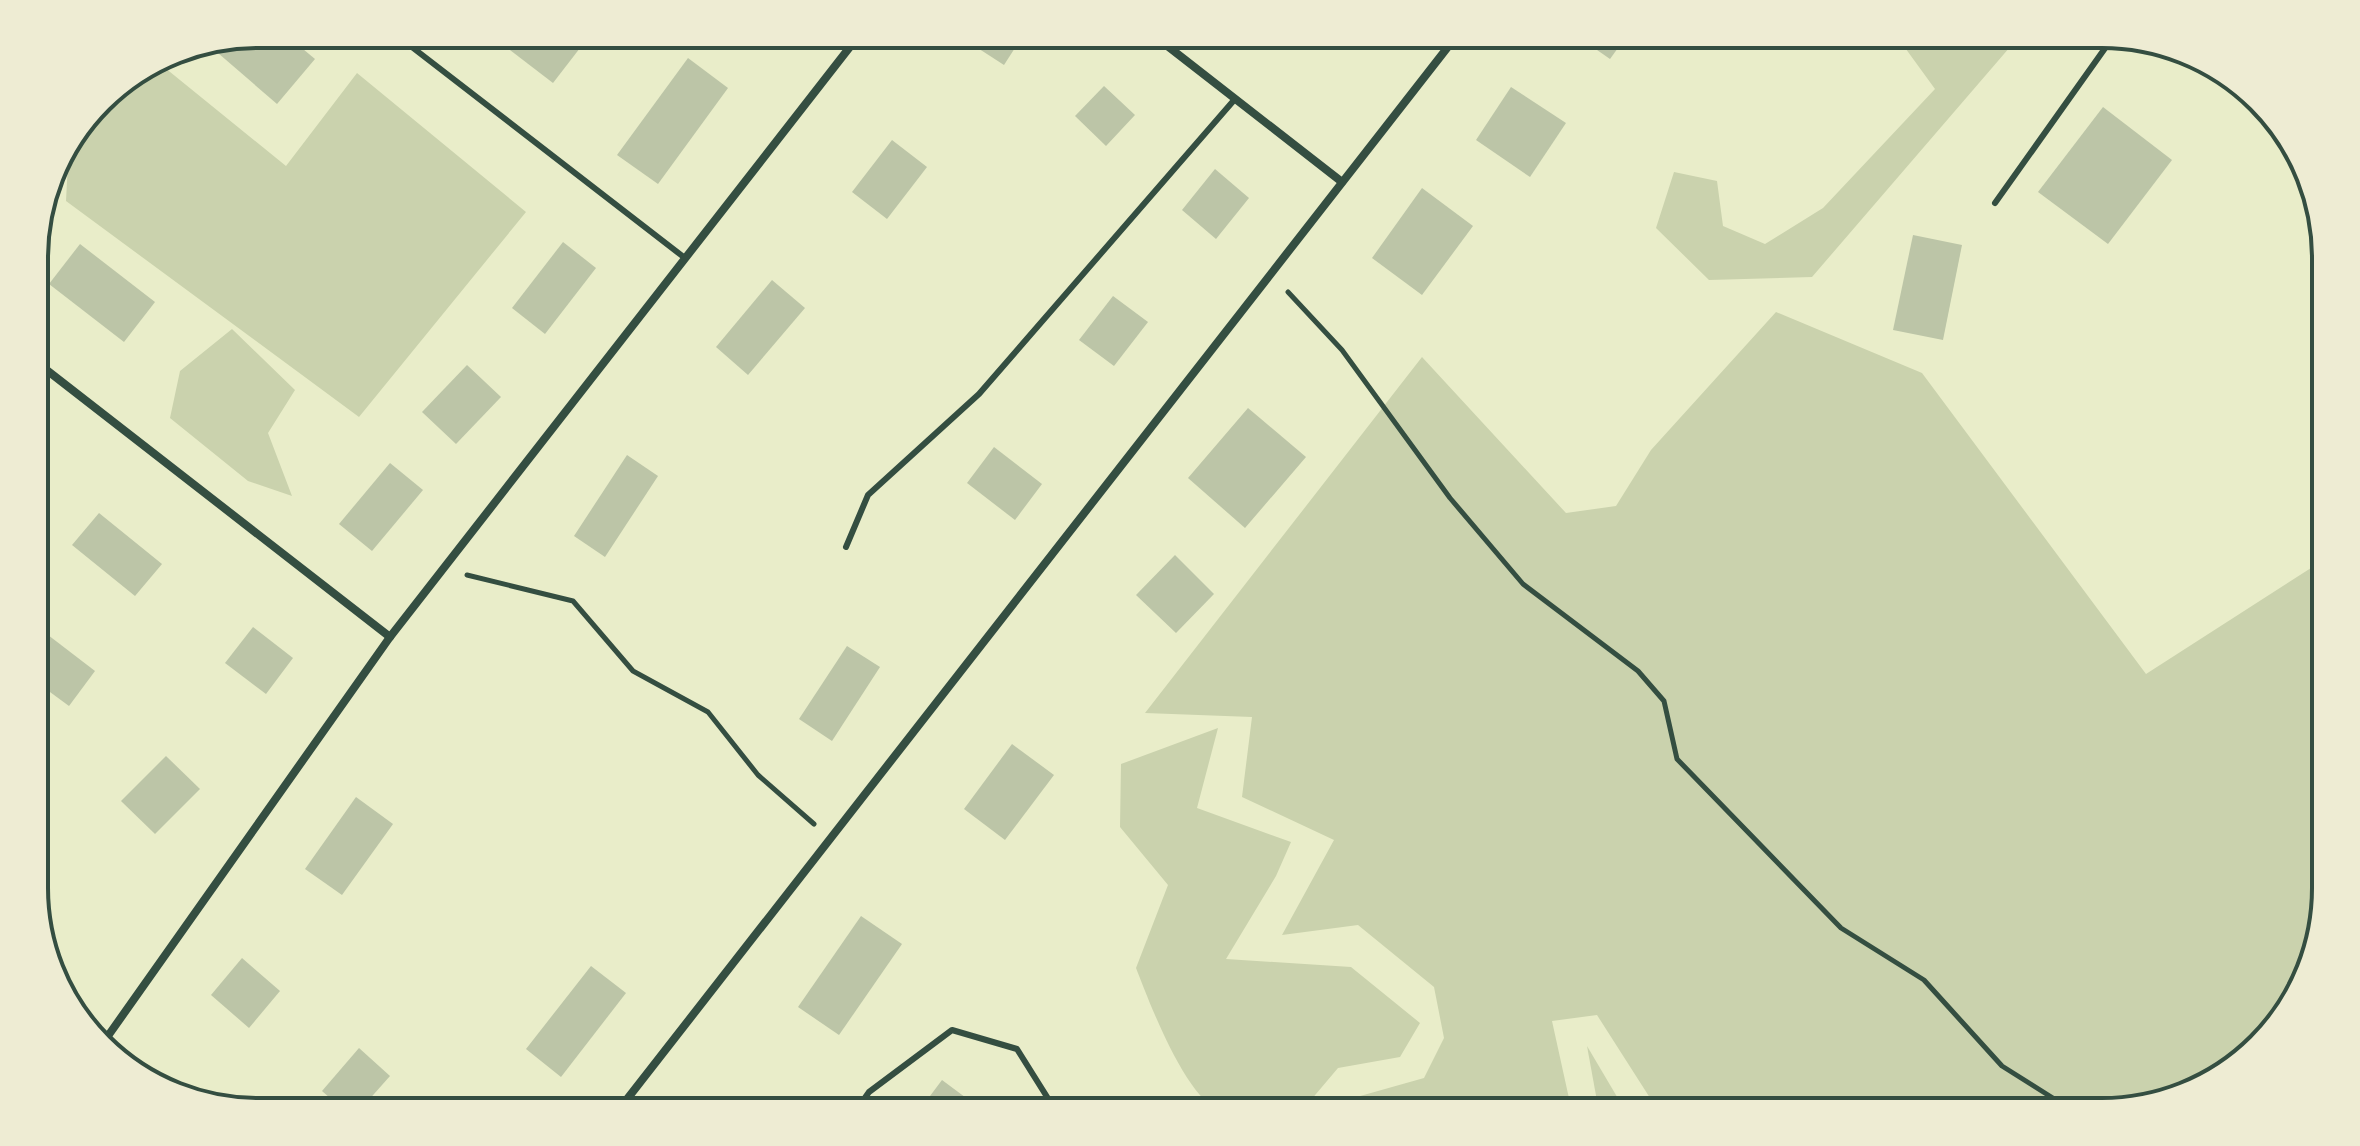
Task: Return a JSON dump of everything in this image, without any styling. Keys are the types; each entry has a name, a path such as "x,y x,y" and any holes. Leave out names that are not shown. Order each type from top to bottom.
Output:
{"street":[{"path":"109,1035 390,637 849,48"},
{"path":"1170,48 1342,182"},
{"path":"628,1098 1447,48"},
{"path":"48,371 390,637"}],"lane":[{"path":"413,48 685,258"},
{"path":"1995,203 2105,48"},
{"path":"846,547 868,495 979,394 1235,99"},
{"path":"865,1098 952,1030 1017,1049 1048,1098"}],"path":[{"path":"1270,274 1342,350 1450,498 1523,584 1638,671 1664,701 1677,759 1841,928 1924,980 2002,1066 2053,1098"},
{"path":"443,569 573,601 633,671 708,712 758,775 831,838"}],"green space":[{"path":"1905,48 2009,48 1812,277 1709,280 1656,228 1674,172 1717,181 1723,226 1765,244 1823,208 1935,89"},
{"path":"167,69 286,166 357,73 526,212 359,417 66,201 68,170 91,130 130,91"},
{"path":"1776,312 1922,373 2146,674 2312,567 2310,915 2301,956 2290,981 2277,1005 2260,1026 2219,1063 2195,1076 2170,1087 2116,1098 1650,1098 1597,1015 1552,1021 1569,1098 1353,1098 1424,1078 1444,1038 1434,987 1358,925 1282,935 1334,840 1242,797 1252,717 1145,713 1422,357 1566,513 1616,506 1651,450"},
{"path":"232,329 295,390 268,433 292,496 248,481 170,418 180,371"},
{"path":"1218,728 1197,808 1291,842 1276,876 1226,959 1351,967 1420,1023 1400,1057 1338,1068 1313,1098 1203,1098 1196,1091 1171,1049 1136,968 1168,885 1120,827 1121,764"},
{"path":"1587,1046 1618,1098 1596,1098"}],"building":[{"path":"244,48 302,48 315,59 277,104 217,52"},
{"path":"507,48 580,48 553,83"},
{"path":"978,48 1015,48 1004,65"},
{"path":"1594,48 1618,48 1610,59"},
{"path":"688,58 728,88 658,184 617,155"},
{"path":"1104,86 1135,115 1106,146 1075,116"},
{"path":"1511,87 1566,123 1530,177 1476,140"},
{"path":"2103,107 2172,160 2108,244 2038,192"},
{"path":"892,140 927,167 887,219 852,192"},
{"path":"1215,169 1249,198 1216,239 1182,210"},
{"path":"1422,188 1473,226 1422,295 1372,258"},
{"path":"1913,235 1962,245 1943,340 1893,330"},
{"path":"563,242 596,268 545,334 512,308"},
{"path":"80,244 155,302 124,342 49,284"},
{"path":"772,280 805,308 748,375 716,347"},
{"path":"1113,296 1148,322 1114,366 1079,340"},
{"path":"467,365 501,397 456,444 422,412"},
{"path":"1248,408 1306,457 1245,528 1188,478"},
{"path":"994,447 1042,484 1015,520 967,483"},
{"path":"627,455 658,476 605,557 574,536"},
{"path":"390,463 423,490 372,551 339,524"},
{"path":"99,513 162,564 135,596 72,545"},
{"path":"1175,555 1214,594 1176,633 1136,595"},
{"path":"253,627 293,658 266,694 225,663"},
{"path":"48,635 95,671 69,706 48,691"},
{"path":"847,646 880,667 832,741 799,719"},
{"path":"1012,744 1054,775 1005,840 964,809"},
{"path":"166,756 200,789 155,834 121,801"},
{"path":"356,797 393,824 342,895 305,869"},
{"path":"861,916 902,944 839,1035 798,1007"},
{"path":"242,958 280,991 249,1028 211,995"},
{"path":"591,966 626,993 561,1077 526,1049"},
{"path":"359,1048 390,1076 370,1098 330,1098 322,1091"},
{"path":"942,1080 966,1098 928,1098"}]}
